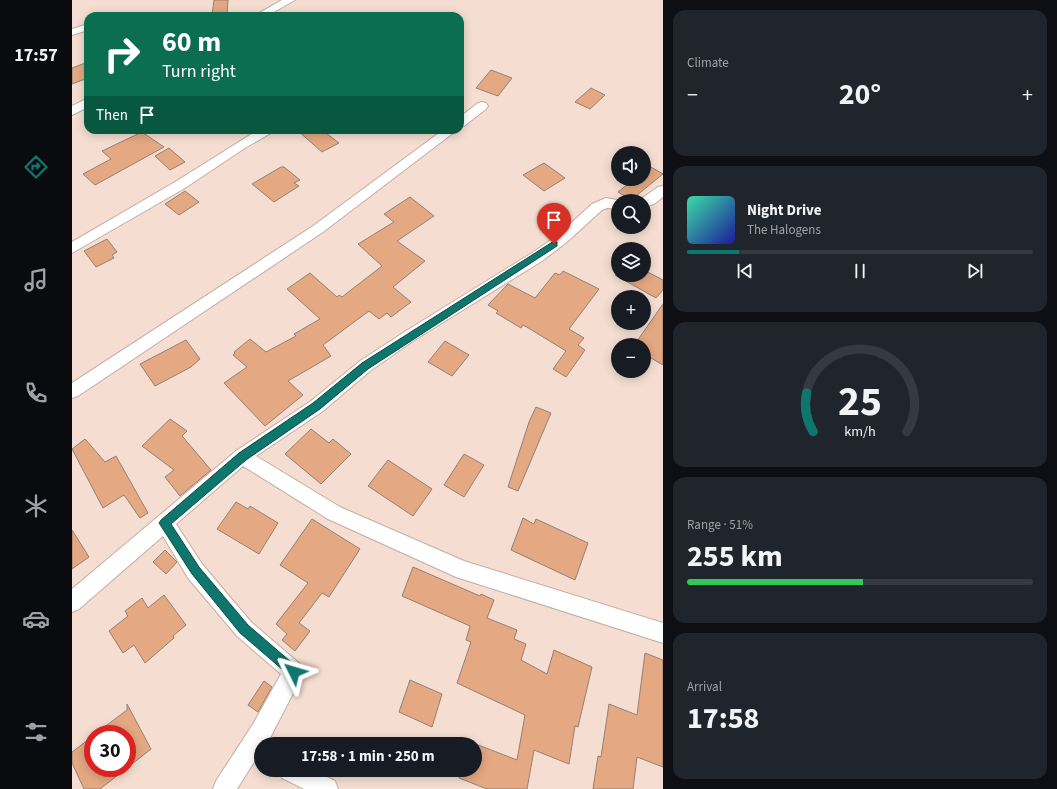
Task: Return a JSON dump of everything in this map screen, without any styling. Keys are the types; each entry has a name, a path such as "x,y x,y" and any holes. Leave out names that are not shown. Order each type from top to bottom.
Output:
{"street":[{"path":"267,12 290,0"},
{"path":"72,32 84,28"},
{"path":"72,111 84,104"},
{"path":"464,120 482,106"},
{"path":"72,248 180,185 260,134"},
{"path":"72,391 123,359 318,229 446,134"},
{"path":"651,199 663,190"},
{"path":"72,602 242,456 317,406 365,366 411,335 537,257 563,238 597,207 606,203 611,203"},
{"path":"242,456 334,513 463,570 663,633"},
{"path":"165,523 195,571 244,629 294,672 261,732 260,737"},
{"path":"224,789 254,754"},
{"path":"304,777 327,789"}],"building":[{"path":"214,0 228,0 227,12 212,12"},
{"path":"84,64 84,80 72,84 72,68"},
{"path":"491,70 512,78 498,96 476,88"},
{"path":"591,88 605,95 590,109 575,102"},
{"path":"138,134 145,134 164,147 95,185 83,174 111,159 102,151"},
{"path":"302,134 327,134 339,143 322,152"},
{"path":"169,148 185,162 170,170 155,156"},
{"path":"544,163 565,178 544,191 523,175"},
{"path":"281,167 284,167 300,180 294,183 299,186 274,202 252,184"},
{"path":"651,167 663,174 651,184"},
{"path":"625,186 648,186 638,194 621,194 618,192"},
{"path":"185,191 199,202 179,215 165,204"},
{"path":"410,197 434,216 397,241 425,261 393,287 411,302 391,317 387,313 379,319 369,311 323,345 331,356 288,381 303,395 265,426 224,383 247,367 233,355 235,353 234,352 250,339 266,352 296,336 294,334 320,319 287,289 310,273 337,297 339,295 342,297 382,266 358,244 394,222 384,214"},
{"path":"107,239 117,252 112,255 114,258 96,267 84,251"},
{"path":"563,271 599,289 569,329 584,338 578,345 585,350 566,377 553,369 566,351 523,325 521,328 496,313 498,311 488,305 508,284 535,298 555,273 560,275"},
{"path":"651,274 663,280 663,290 656,298 651,295 651,290 642,290 627,282 651,282"},
{"path":"663,304 663,365 651,358 651,338 639,338 645,330 651,330 651,321"},
{"path":"186,340 200,359 191,367 155,386 140,364"},
{"path":"445,341 469,355 452,376 428,362"},
{"path":"536,407 551,413 518,491 508,487 529,422"},
{"path":"170,419 187,431 182,436 211,470 180,496 165,477 174,470 142,446"},
{"path":"311,429 329,443 333,439 351,454 321,484 285,454"},
{"path":"85,439 105,462 116,456 148,513 140,518 124,495 103,508 72,449"},
{"path":"464,454 484,465 464,497 444,485"},
{"path":"388,460 432,489 413,516 368,486"},
{"path":"236,502 248,509 250,506 278,523 259,554 217,529"},
{"path":"523,518 534,524 536,519 588,543 575,580 511,550"},
{"path":"312,519 360,549 329,597 322,593 299,623 310,631 295,651 282,640 287,634 276,624 308,583 280,565"},
{"path":"72,530 89,557 72,569"},
{"path":"165,550 177,562 166,574 153,562"},
{"path":"413,567 480,596 481,594 494,600 487,618 517,630 514,639 526,644 521,660 547,674 554,650 592,667 578,727 575,726 569,764 534,750 527,789 487,789 459,778 482,777 482,746 517,760 525,715 457,683 471,642 466,640 470,626 402,596"},
{"path":"164,595 186,625 173,636 174,638 145,663 134,645 123,653 109,631 128,616 125,611 142,598 148,608"},
{"path":"645,653 663,660 663,767 637,757 633,789 593,789 598,756 601,757 609,704 637,715"},
{"path":"410,680 442,694 432,727 399,712"},
{"path":"264,681 272,687 258,712 248,705"},
{"path":"127,704 151,749 136,761 136,725 107,725 127,710"},
{"path":"84,743 84,777 115,777 100,789 84,789 72,763 72,752"}],"route":[{"path":"294,672 244,629 195,571 165,523 242,456 317,406 365,366 411,335 537,257 554,244"}]}
